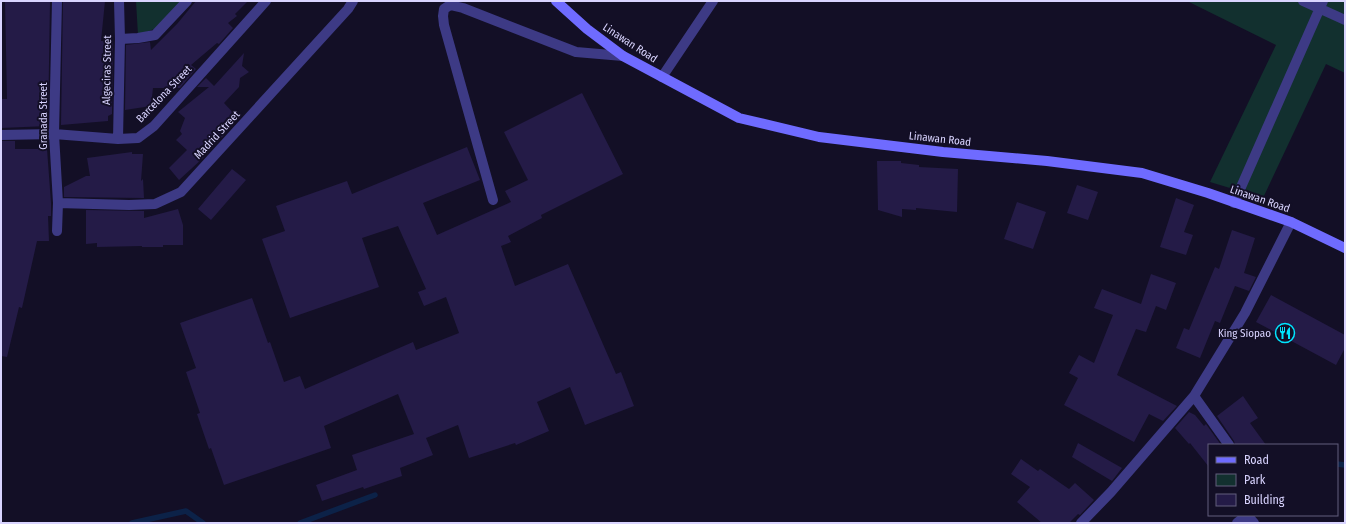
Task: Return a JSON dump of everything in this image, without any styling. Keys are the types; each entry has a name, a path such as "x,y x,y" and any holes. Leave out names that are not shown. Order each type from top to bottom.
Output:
{"street":[{"name":"Granada Street","path":"57,1 54,134 58,204 57,231"},
{"name":"Algeciras Street","path":"118,139 120,39 119,1"},
{"path":"120,39 138,38 155,34 187,1"},
{"name":"Barcelona Street","path":"1,135 54,134 118,139 138,138 154,126 266,1"},
{"name":"Madrid Street","path":"58,204 155,204 181,192 354,1"},
{"name":"Linawan Road","path":"556,1 587,29 623,56 739,118 819,137 943,152 1047,161 1142,173 1291,222 1345,248"},
{"path":"662,77 713,1"},
{"path":"1303,1 1321,5 1345,20"},
{"path":"493,200 444,25 442,16 444,9 450,5 463,8 576,52 623,56"},
{"path":"1234,202 1321,5"},
{"path":"1081,523 1111,492 1194,396 1245,313 1291,222"},
{"path":"1194,396 1228,444"},
{"path":"1237,523 1247,516"}],"green space":[{"path":"136,1 182,1 157,28 138,35"},
{"path":"1187,1 1345,1 1345,73 1326,64 1263,198 1210,182 1276,45"}],"building":[{"path":"5,1 50,1 48,126 1,128 1,99 7,99"},
{"path":"63,1 105,1 101,41 113,41 112,114 108,116 108,121 61,125"},
{"path":"196,1 248,1 235,14 237,16 228,23 233,28 219,44 217,43 191,65 196,69 180,88 153,88 151,106 125,110 126,45 150,42 151,50 177,24"},
{"path":"244,53 242,66 249,72 240,78 239,87 224,103 238,118 222,133 224,135 203,158 179,180 169,168 187,150 176,140 182,134 180,131 185,118 178,112 209,87 197,87 206,78 214,86"},
{"path":"582,93 623,174 541,215 542,218 508,236 511,242 501,246 515,286 568,264 616,374 621,372 634,406 585,425 570,387 537,402 549,431 516,445 515,443 469,458 458,425 426,438 433,455 400,468 402,476 322,501 316,485 357,470 352,455 414,434 398,394 324,426 331,448 224,485 211,448 209,449 197,414 200,413 186,372 196,368 180,323 252,298 284,382 300,376 305,389 413,342 416,350 459,333 446,297 424,306 418,292 426,289 398,226 362,238 379,287 290,318 262,239 285,231 276,206 347,181 352,194 467,147 480,180 423,203 437,235 511,202 505,191 528,180 504,132"},
{"path":"1,141 15,141 15,149 47,149 51,203 51,216 48,216 49,241 37,241 22,308 19,307 7,357 1,356"},
{"path":"132,152 132,154 143,154 141,181 143,179 144,198 64,197 64,187 86,176 90,176 87,158"},
{"path":"877,161 901,161 901,163 919,165 919,167 958,169 957,212 916,208 916,210 902,209 902,217 878,210"},
{"path":"232,169 246,180 211,220 198,209"},
{"path":"1077,185 1098,192 1088,220 1067,213"},
{"path":"1176,198 1194,205 1184,232 1193,235 1186,255 1160,247"},
{"path":"1017,202 1046,212 1033,249 1004,239"},
{"path":"178,209 183,225 183,245 163,245 163,247 97,247 97,243 86,244 86,210 144,211 144,218"},
{"path":"1232,230 1255,238 1244,273 1256,277 1249,291 1235,286 1220,323 1215,321 1200,358 1176,348 1184,328 1189,330 1215,267 1219,269"},
{"path":"1151,274 1176,283 1166,310 1156,306 1146,332 1136,329 1117,375 1177,406 1163,421 1149,414 1134,442 1064,405 1078,378 1069,373 1079,355 1094,363 1113,315 1094,308 1102,289 1141,304"},
{"path":"1271,295 1345,335 1345,348 1336,365 1256,322"},
{"path":"1243,396 1258,418 1250,423 1265,444 1235,444 1217,416"},
{"path":"1189,412 1195,415 1204,426 1206,424 1220,444 1208,444 1208,466 1190,443 1189,444 1175,428"},
{"path":"1078,443 1122,468 1112,481 1072,457"},
{"path":"1021,459 1038,471 1040,469 1069,489 1075,483 1094,500 1080,515 1078,514 1069,523 1042,523 1017,502 1030,487 1011,474"}],"waterway":[{"path":"1338,464 1345,465"},
{"path":"300,523 375,495"},
{"path":"132,523 186,511 203,523"}],"place":[{"name":"King Siopao","path":"1285,333"}]}
